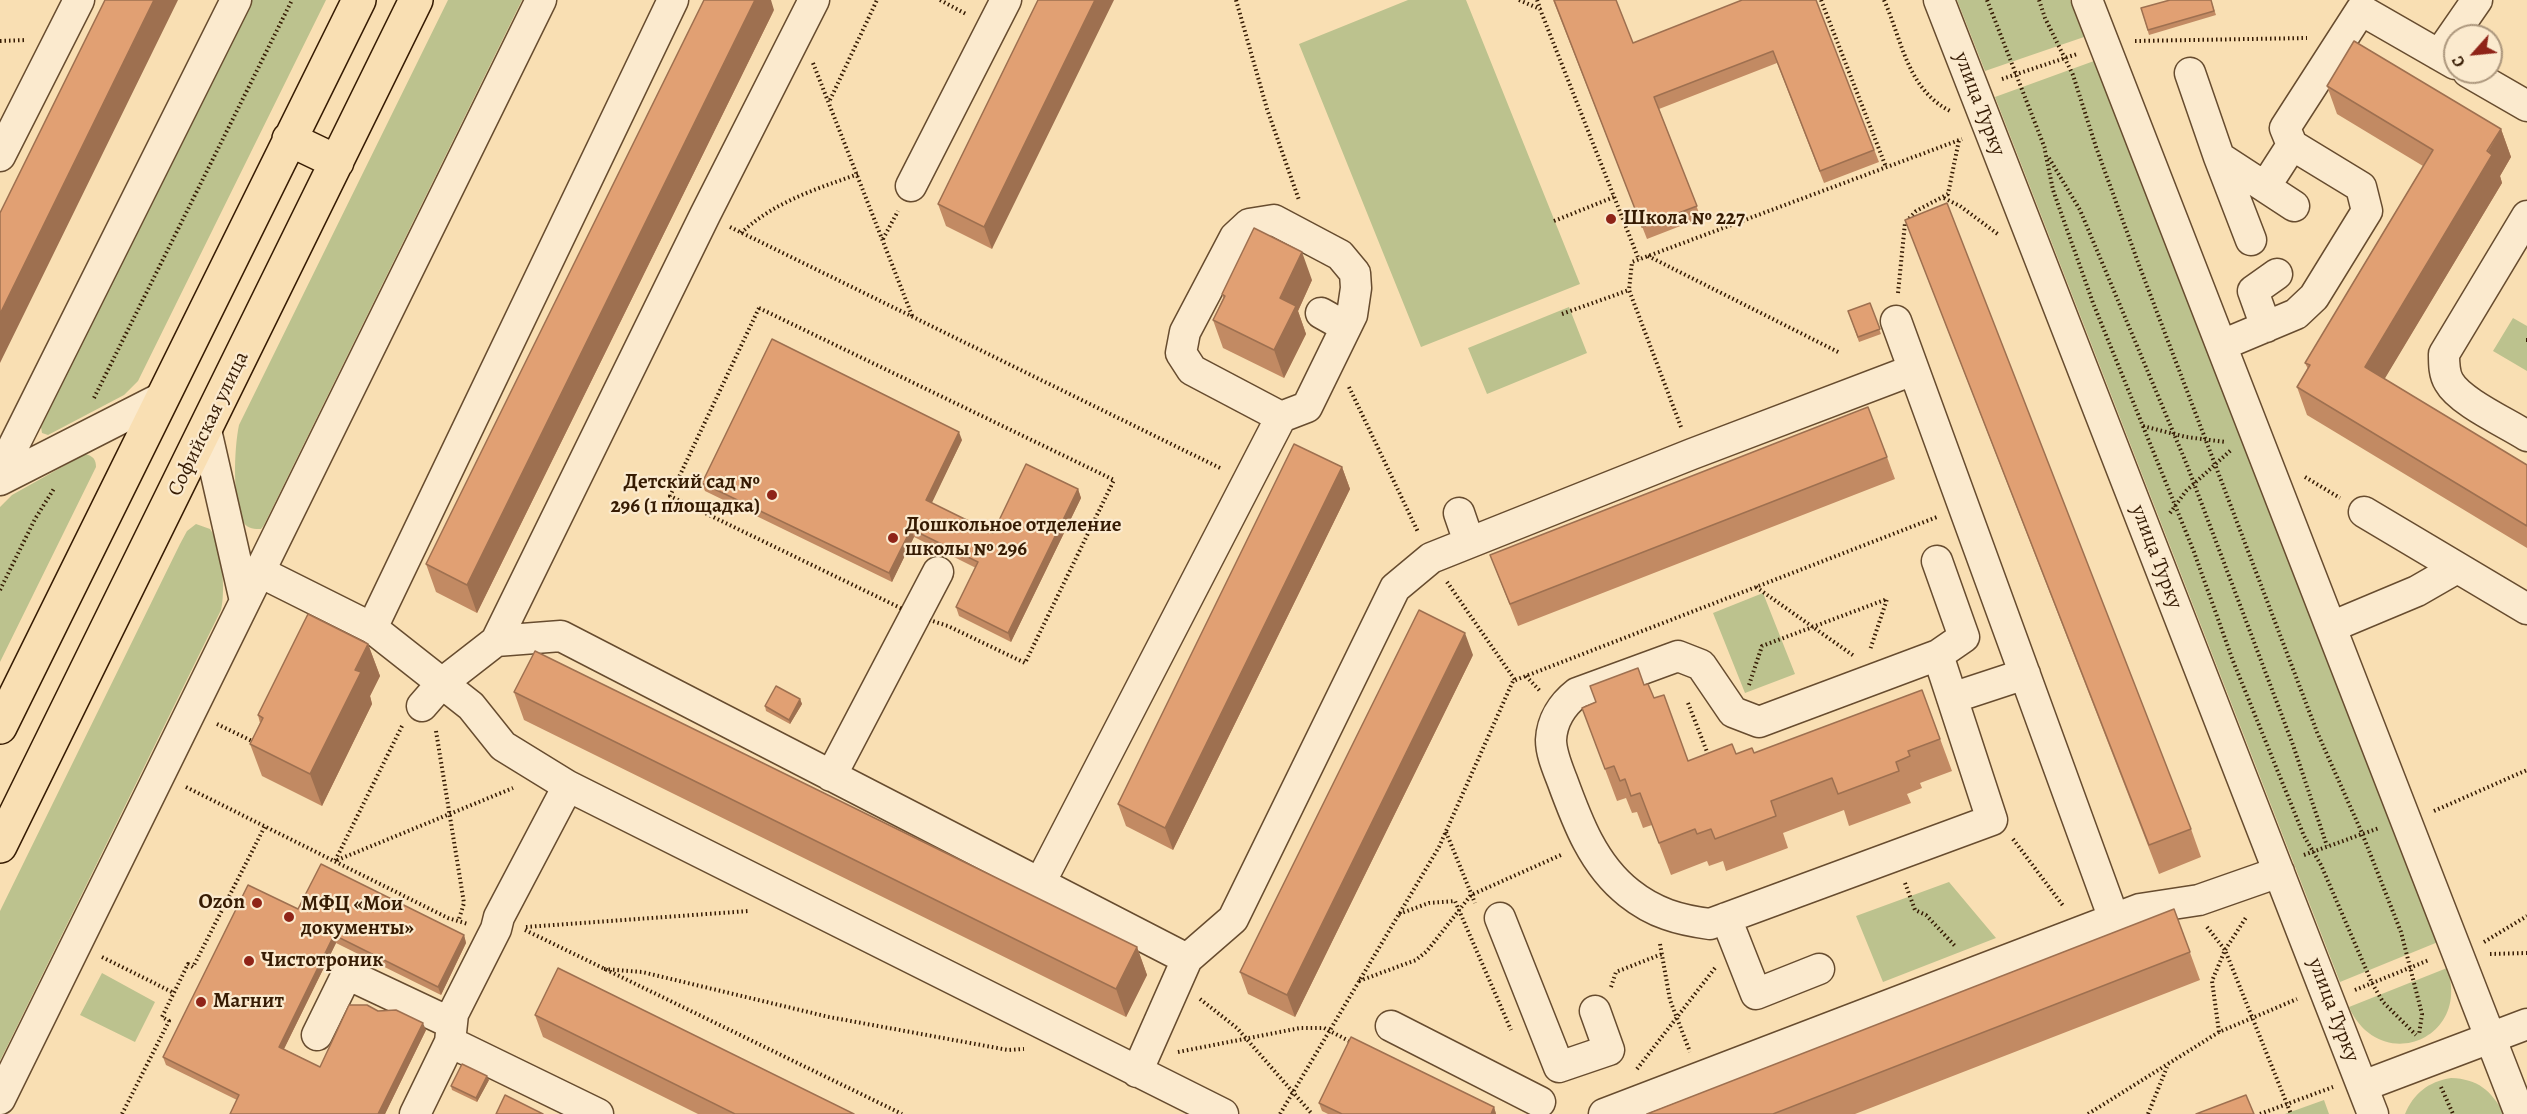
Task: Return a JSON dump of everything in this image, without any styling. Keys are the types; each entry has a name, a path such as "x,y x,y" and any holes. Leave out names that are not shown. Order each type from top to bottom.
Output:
{"main road":[{"path":"0,727 358,0"},
{"name":"Софийская улица","path":"0,846 416,0"},
{"path":"289,139 337,162"}],"street":[{"path":"0,156 79,0"},
{"path":"0,473 236,0"},
{"path":"0,1099 541,0"},
{"path":"372,628 673,0"},
{"path":"431,695 496,641 705,215 814,0"},
{"path":"911,186 1006,0"},
{"name":"улица Турку","path":"1939,0 2279,872 2349,1086 2373,1114"},
{"path":"2087,0 2222,345 2249,439 2331,627 2520,1114"},
{"path":"2465,24 2477,0"},
{"path":"2222,345 2296,314 2314,297 2367,211 2361,187 2292,145 2285,128 2343,37 2353,5 2443,58"},
{"path":"2190,73 2250,240"},
{"path":"2489,84 2527,106"},
{"path":"2265,187 2292,145"},
{"path":"2219,157 2294,206"},
{"path":"2527,216 2444,354 2444,369 2449,383 2460,394 2527,436"},
{"path":"1040,883 1281,417 1307,407 1333,354 1334,320 1352,315 1356,288 1355,273 1340,255 1274,220 1249,224 1235,237 1185,332 1181,353 1192,370 1281,417"},
{"path":"2266,327 2253,291 2277,274"},
{"path":"1896,321 2114,919"},
{"path":"1137,1072 1183,970 1233,919 1395,588 1431,558 1692,454 1913,370"},
{"path":"0,480 163,397"},
{"path":"206,430 245,601"},
{"path":"2354,506 2527,609"},
{"path":"1459,513 1470,542"},
{"path":"1937,561 1964,637 1938,655 1759,722 1733,712 1701,665 1678,656 1577,693 1565,702 1556,719 1551,740 1577,822 1608,871 1628,892 1655,910 1676,919 1731,929 1896,855 1992,820 1938,655"},
{"path":"2331,627 2417,591 2457,568"},
{"path":"260,572 372,628 431,695 471,706 503,746 557,780 1223,1114"},
{"path":"831,776 917,616 938,572"},
{"path":"496,641 561,636 1040,883 1183,970"},
{"path":"1952,698 2025,674"},
{"path":"415,1114 557,780"},
{"path":"1615,1110 2140,909 2199,900 2279,872"},
{"path":"1391,1026 1541,1108 1559,1067 1500,918"},
{"path":"1731,929 1756,994 1819,969"},
{"path":"317,1035 347,974 598,1114"},
{"path":"1559,1067 1609,1050 1595,1011"},
{"path":"2349,1086 2424,1048 2491,1036 2527,1024"}],"path":[{"path":"77,441 88,409 292,0"},
{"path":"830,101 877,0"},
{"path":"1236,0 1267,109 1311,239"},
{"path":"1519,0 1540,9"},
{"path":"1538,0 1639,260"},
{"path":"1821,0 1887,167"},
{"path":"1884,0 1918,84 1928,98 1956,114"},
{"path":"1987,0 2045,150 2080,210 2174,434 2290,735 2327,846"},
{"path":"2039,0 2045,18 2065,58 2143,275 2317,732 2362,833 2401,932 2422,1014 2424,1048"},
{"path":"2132,40 2137,42 2343,37"},
{"path":"795,38 818,68 913,319"},
{"path":"1996,81 2082,52"},
{"path":"1692,454 1629,290 1632,262 1965,138"},
{"path":"1896,321 1905,223 1916,211 1944,198 1954,174 1959,140"},
{"path":"2045,150 2053,189 2093,303 2202,570 2269,753 2372,983 2383,1002 2424,1048 2452,1114"},
{"path":"741,233 759,216 781,204 858,174"},
{"path":"1554,221 1614,197"},
{"path":"1944,198 1960,206 2004,238"},
{"path":"705,215 1249,482"},
{"path":"1648,256 1840,353"},
{"path":"1562,314 1629,290"},
{"path":"759,308 1114,480 1025,663 948,626 917,616 670,496 759,308"},
{"path":"1333,354 1431,558 1515,680"},
{"path":"2100,415 2207,441 2249,439"},
{"path":"2150,541 2194,484 2249,439"},
{"path":"2304,477 2354,506"},
{"path":"0,590 57,483"},
{"path":"1756,587 1857,658"},
{"path":"1740,714 1762,646 1887,599 1869,653"},
{"path":"1685,694 1712,767"},
{"path":"431,695 464,903 459,919"},
{"path":"335,861 399,730 431,695"},
{"path":"214,723 254,742"},
{"path":"2428,814 2527,770"},
{"path":"335,861 450,815 557,780"},
{"path":"183,786 448,918 459,919 492,936"},
{"path":"1992,820 2008,833 2082,931"},
{"path":"122,1114 169,1021 162,1017 189,964 193,967 265,826"},
{"path":"2279,872 2292,861 2327,846 2383,827"},
{"path":"1359,981 1416,960 1472,895 1588,842"},
{"path":"1896,855 1915,910 1926,915 1961,952 1970,974"},
{"path":"1398,914 1429,903 1455,901 1502,1014 1513,1034"},
{"path":"1655,910 1666,983 1676,1018 1701,1077"},
{"path":"754,911 518,927 902,1114"},
{"path":"2218,1032 2212,981 2225,950 2249,913"},
{"path":"2479,945 2527,916"},
{"path":"2205,926 2225,950 2254,1016 2292,1114"},
{"path":"1615,1110 1635,1071 1676,1018 1731,929"},
{"path":"2483,955 2527,953"},
{"path":"1595,1011 1608,995 1616,972 1662,954"},
{"path":"99,956 174,993"},
{"path":"2347,993 2439,956"},
{"path":"604,969 642,972 829,1017 1008,1050 1029,1048"},
{"path":"1183,970 1312,1114"},
{"path":"2088,1114 2168,1066 2218,1032 2302,997"},
{"path":"1137,1072 1181,1051 1300,1028 1329,1030"},
{"path":"2148,1114 2168,1066"},
{"path":"2260,1114 2349,1086"}],"green space":[{"path":"251,0 326,0 138,381 124,395 48,435 42,433 41,427"},
{"path":"448,0 522,0 264,525 261,529 250,528 244,523 237,502 235,461 239,425"},
{"path":"1408,0 1466,0 1580,284 1421,347 1299,44"},
{"path":"1957,0 2070,0 2084,37 1985,71"},
{"path":"2094,61 2438,942 2340,982 1995,97"},
{"path":"1569,307 1587,353 1487,394 1468,348"},
{"path":"2513,318 2527,326 2527,371 2493,351"},
{"path":"85,454 94,458 96,467 0,662 0,507 12,495"},
{"path":"196,524 210,529 217,545 223,580 221,610 0,1061 0,911 180,544 187,531"},
{"path":"1763,593 1795,674 1745,693 1713,613"},
{"path":"1949,882 1996,938 1883,982 1856,916"},
{"path":"2447,968 2451,993 2447,1014 2435,1030 2419,1040 2400,1044 2381,1040 2363,1028 2349,1007"},
{"path":"102,973 155,1002 135,1042 80,1015"},
{"path":"2451,1078 2469,1081 2483,1087 2494,1098 2504,1114 2405,1114 2417,1094 2435,1082"},
{"path":"2324,1100 2329,1114 2285,1114"}],"building":[{"path":"105,0 154,0 0,314 0,213"},
{"path":"704,0 755,0 467,585 426,564"},
{"path":"1038,0 1095,0 984,227 938,204"},
{"path":"1554,0 1616,0 1633,43 1742,0 1816,0 1874,150 1820,171 1773,51 1654,97 1697,206 1642,227"},
{"path":"2170,0 2211,0 2214,11 2148,30 2141,8"},
{"path":"2354,41 2501,129 2487,151 2492,155 2365,367 2527,465 2527,526 2297,387 2310,365 2305,363 2433,150 2327,86"},
{"path":"1947,203 2191,829 2149,845 1905,220"},
{"path":"1254,228 1302,252 1280,298 1296,306 1274,350 1213,320 1225,296 1222,294"},
{"path":"1870,303 1880,329 1858,337 1848,311"},
{"name":"Детский сад № 296 (1 площадка)","path":"772,339 959,432 926,500 993,533 1026,464 1078,489 1008,633 956,607 978,562 911,529 889,573 702,483"},
{"path":"1868,407 1887,457 1510,604 1490,555"},
{"path":"1294,444 1342,467 1165,828 1118,804"},
{"path":"1419,610 1465,633 1287,995 1240,972"},
{"path":"308,614 368,644 355,670 361,672 310,774 250,744 263,718 258,715"},
{"path":"535,651 1137,947 1116,989 514,692"},
{"path":"1638,668 1644,685 1648,684 1654,698 1664,695 1688,761 1732,744 1736,754 1752,748 1754,753 1922,690 1940,739 1908,751 1910,756 1896,762 1899,771 1838,794 1832,778 1771,801 1776,816 1715,839 1711,829 1697,834 1695,829 1659,843 1640,793 1631,796 1625,779 1620,781 1614,766 1605,769 1582,708 1596,702 1590,686"},
{"path":"776,686 800,699 789,720 765,706"},
{"path":"321,864 464,935 438,987 334,935 279,1047 320,1067 349,1005 367,1005 378,1011 396,1010 423,1023 378,1114 230,1114 239,1095 163,1057 248,885 298,909"},
{"path":"2174,909 2190,952 1773,1114 1647,1114"},
{"path":"558,968 854,1114 735,1114 535,1015"},
{"path":"1351,1037 1494,1107 1491,1114 1342,1114 1319,1103"},
{"path":"462,1064 487,1076 476,1098 451,1086"},
{"path":"505,1095 543,1114 496,1114"},
{"path":"2246,1095 2254,1114 2196,1114"}],"place":[{"name":"Школа № 227","path":"1611,219"},
{"name":"Детский сад № 296 (1 площадка)","path":"772,495"},
{"name":"Дошкольное отделение школы № 296","path":"893,538"},
{"name":"Ozon","path":"257,903"},
{"name":"МФЦ «Мои документы»","path":"289,917"},
{"name":"Чистотроник","path":"249,961"},
{"name":"Магнит","path":"201,1002"}]}
